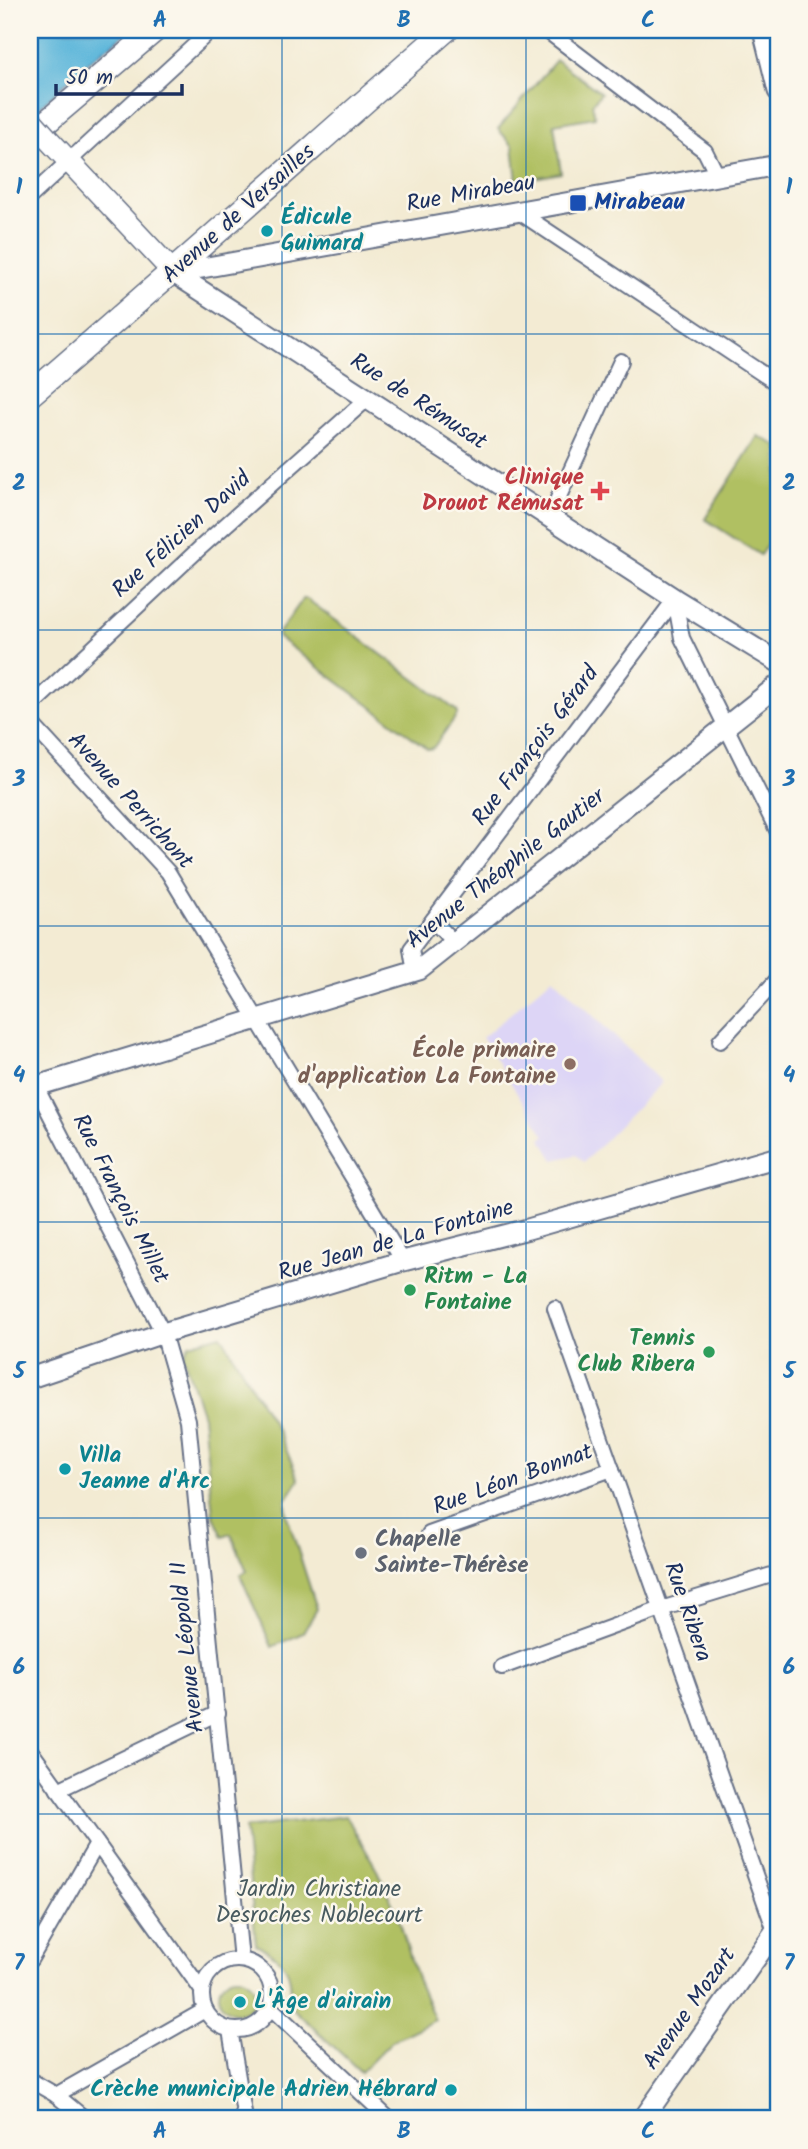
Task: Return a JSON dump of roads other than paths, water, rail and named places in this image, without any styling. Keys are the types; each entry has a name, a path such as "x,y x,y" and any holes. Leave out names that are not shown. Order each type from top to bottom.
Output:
{"main road":[{"path":"38,137 155,30"},
{"name":"Avenue de Versailles","path":"30,395 174,273 219,229 446,30"},
{"path":"30,119 38,137 69,162 174,273"}],"street":[{"path":"30,197 211,30"},
{"path":"546,30 705,151 717,175"},
{"path":"762,30 778,92"},
{"name":"Rue Mirabeau","path":"174,273 778,165"},
{"path":"516,210 778,384"},
{"name":"Rue de Rémusat","path":"174,273 675,599 778,663"},
{"path":"550,516 621,361"},
{"name":"Rue Félicien David","path":"30,707 200,548 367,399"},
{"path":"675,599 682,638 778,832"},
{"name":"Rue François Gérard","path":"419,970 413,961 411,949 675,599"},
{"name":"Avenue Théophile Gautier","path":"33,1088 419,970 778,685"},
{"name":"Avenue Perrichont","path":"30,722 168,872 403,1261"},
{"path":"433,920 454,943"},
{"path":"720,1041 778,979"},
{"name":"Rue François Millet","path":"33,1088 163,1333"},
{"name":"Rue Jean de La Fontaine","path":"30,1378 163,1333 403,1261 528,1229 778,1157"},
{"name":"Rue Ribera","path":"555,1308 777,1929"},
{"name":"Avenue Léopold II","path":"163,1333 188,1420 241,1960"},
{"name":"Rue Léon Bonnat","path":"429,1534 612,1469"},
{"path":"502,1667 661,1609 778,1573"},
{"path":"58,1790 218,1713"},
{"path":"30,1751 201,1989 205,2010 215,2023 230,2030 250,2028 258,2023 270,2007 272,1996 266,1975 251,1962 241,1960 218,1965 204,1980 201,1989"},
{"path":"30,1960 97,1844"},
{"name":"Avenue Mozart","path":"643,2119 777,1929"},
{"path":"270,2007 389,2119"},
{"path":"56,2095 205,2010"},
{"path":"230,2030 246,2119"},
{"path":"30,2080 56,2095 85,2119"}],"water":[{"path":"30,30 131,30 88,62 30,116"}],"place":[{"name":"Mirabeau","path":"578,203"},
{"name":"Édicule Guimard","path":"267,231"},
{"name":"Clinique Drouot Rémusat","path":"600,491"},
{"name":"École primaire d'application La Fontaine","path":"570,1064"},
{"name":"Ritm - La Fontaine","path":"410,1290"},
{"name":"Tennis Club Ribera","path":"709,1352"},
{"name":"Villa Jeanne d'Arc","path":"65,1469"},
{"name":"Chapelle Sainte-Thérèse","path":"361,1553"},
{"name":"L'Âge d'airain","path":"240,2002"},
{"name":"Crèche municipale Adrien Hébrard","path":"451,2090"}],"park label":[{"name":"Jardin Christiane Desroches Noblecourt","path":"319,1903"}]}
